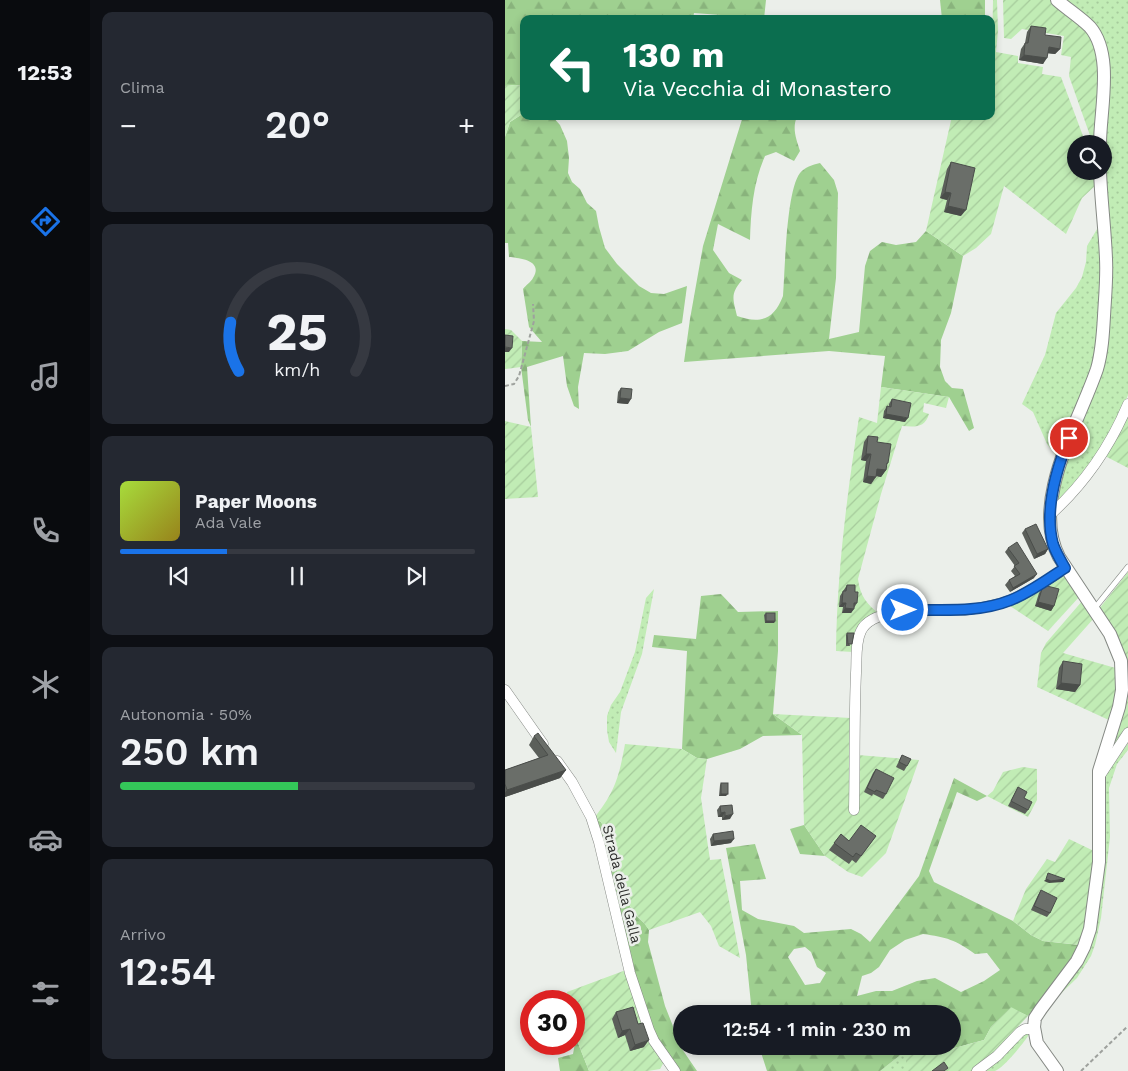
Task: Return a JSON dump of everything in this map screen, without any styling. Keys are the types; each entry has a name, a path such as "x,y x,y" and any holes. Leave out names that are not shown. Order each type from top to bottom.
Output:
{"street":[{"path":"1057,0 1088,26 1096,37 1099,46 1103,80 1100,135"},
{"path":"1057,1071 1037,1043 1034,1029 1037,1014 1074,964 1084,947 1089,933 1099,862 1099,778 1101,760 1120,700 1122,672 1120,656 1114,640 1065,568 1054,546 1051,528 1051,514 1058,466 1097,368 1102,346 1106,264 1101,180"},
{"path":"1051,514 1078,487 1102,455 1128,404"},
{"path":"855,810 857,653 859,635 864,626 873,620 901,611 966,610 1002,603 1023,594 1065,568"},
{"name":"Strada della Galla","path":"505,690 530,727 572,782 591,817 630,973 651,1036 675,1071"},
{"path":"1099,778 1128,733"},
{"path":"977,1071 997,1056 1020,1032 1025,1029 1034,1029"}],"lane":[{"path":"1094,610 1128,567"}],"path":[{"path":"505,386 514,384 519,376 534,322 533,304"},
{"path":"1081,1071 1128,1026"}],"green space":[{"path":"505,0 766,0 764,15 694,13 694,15 520,15 520,86 505,86"},
{"path":"940,0 985,0 985,15 942,15"},
{"path":"993,0 997,0 998,31 996,52 1018,56 1018,63 1043,67 1042,74 1061,77 1083,135 1067,135 1067,180 1096,180 1096,185 1082,198 1066,234 1004,186 991,234 976,248 963,256 926,231 951,120 995,120 995,15 993,15"},
{"path":"1003,0 1051,0 1089,33 1099,64 1096,135 1090,135 1069,76 1071,57 1061,55 1064,36 1022,29 1011,39 1004,38"},
{"path":"1063,0 1128,0 1128,395 1121,412 1087,470 1054,506 1057,481 1100,367 1104,180 1112,180 1112,135 1101,135"},
{"path":"505,86 520,86 520,116 510,122 505,137"},
{"path":"520,116 520,120 556,120 560,125 567,141 568,173 572,182 580,189 587,203 596,211 605,248 617,264 639,286 651,293 664,294 687,286 682,323 659,332 628,351 605,354 584,353 578,387 579,409 574,406 567,386 563,356 527,367 531,427 528,420 521,367 522,341 542,342 529,327 523,289 533,278 536,272 535,267 529,261 509,257 508,243 505,243 505,137 510,122"},
{"path":"742,120 796,120 796,138 800,151 794,161 776,152 765,156 761,166 753,197 750,240 718,224 713,250 729,273 742,280 733,297 737,316 759,320 771,315 779,304 783,296 789,213 795,182 804,169 820,163 834,180 838,193 836,278 829,339 859,332 865,266 870,251 882,242 896,245 916,242 926,231 963,256 951,313 941,340 940,367 945,381 952,388 963,389 974,428 969,431 949,397 881,387 885,356 829,351 684,362 703,246"},
{"path":"1100,224 1102,246 1096,355 1058,458 1047,444 1033,412 1022,404 1045,355 1056,313 1076,288 1082,277 1086,262 1087,246"},
{"path":"505,329 511,330 522,341 521,367 505,369"},
{"path":"881,387 949,397 946,408 924,403 923,412 929,414 925,422 919,426 902,426 858,579 860,590 865,599 879,614 871,617 853,652 836,651 838,592 843,534 859,417 877,423"},
{"path":"1128,412 1128,468 1105,456"},
{"path":"505,421 531,427 538,497 505,499"},
{"path":"1128,572 1128,727 1105,763 1125,689 1099,609"},
{"path":"1064,573 1080,596 1048,631 1007,604"},
{"path":"654,589 642,654 621,712 616,753 609,742 607,716 611,705 620,692 635,652 646,598"},
{"path":"721,594 738,612 778,611 778,651 773,714 802,735 763,736 740,749 707,759 697,758 682,749 687,651 652,647 654,635 696,639 701,596"},
{"path":"1083,600 1095,617 1063,653 1119,669 1119,684 1111,721 1037,687 1041,653 1046,643"},
{"path":"773,714 851,718 852,815 857,814 858,755 919,760 886,853 862,877 848,872 825,856 804,825 802,735"},
{"path":"1128,743 1128,750 1117,764 1109,788 1110,837 1101,918 1095,945 1091,956 1077,978 1048,1006 1077,969 1104,778"},
{"path":"625,744 682,749 697,758 707,759 701,798 710,860 721,859 740,958 719,946 711,926 700,912 649,930 630,906 621,885 606,831 601,822 594,818 607,800 615,784"},
{"path":"1023,767 1037,769 1037,800 1028,817 987,796 993,791 1003,772"},
{"path":"954,778 987,796 977,801 957,792 929,871 934,882 1013,921 1031,935 1043,941 1080,945 1071,960 1028,1016 1011,1008 991,1027 984,1040 961,1046 961,1005 751,1005 746,955 726,848 755,844 766,879 740,881 742,910 758,919 794,926 804,933 851,929 861,934 870,942 919,876","holes":["923,934 938,936 962,945 975,954 987,953 1000,970 984,981 961,992 935,978 917,981 892,991 876,991 857,996 862,976 871,973 879,967 890,950 905,940","805,947 811,952 817,967 826,973 820,983 805,985 788,957 794,949"]},
{"path":"594,818 601,822 606,831 627,901 634,913 649,930 648,942 665,1006 673,1026 673,1055 686,1055 697,1071 678,1071 658,1041 634,973"},
{"path":"804,825 825,856 800,854 790,829"},
{"path":"1069,839 1096,852 1087,922 1080,945 1043,941 1031,935 1013,921 1026,889 1047,859 1055,862"},
{"path":"626,970 664,1062 660,1069 648,1071 589,1071 583,1055 585,1055 585,990 572,990"},
{"path":"1011,1007 1028,1016 997,1049 972,1071 906,1071 906,1055 961,1055 961,1046 984,1040 991,1027"},
{"path":"1028,1032 1025,1040 1003,1065 995,1071 983,1071 1021,1036"},
{"path":"569,1055 583,1055 589,1071 560,1071 558,1058"},
{"path":"762,1055 900,1055 880,1071 767,1071"},
{"path":"900,1055 906,1055 906,1071 880,1071"}],"building":[{"path":"1031,26 1046,28 1045,35 1061,37 1060,49 1049,47 1047,58 1024,55 1025,43 1028,43"},
{"path":"951,162 975,168 966,210 948,206 951,193 945,192"},
{"path":"505,335 513,336 512,348 505,347"},
{"path":"621,388 632,389 631,399 620,398"},
{"path":"892,399 911,403 908,418 886,414 887,406 891,407"},
{"path":"868,436 878,437 877,442 891,444 886,470 877,469 876,477 867,476 871,454 866,454"},
{"path":"1036,524 1048,549 1037,554 1025,529"},
{"path":"1017,542 1037,574 1013,588 1009,580 1020,574 1014,566 1019,563 1008,548"},
{"path":"847,585 855,585 855,592 858,592 857,603 854,603 854,609 845,608 846,603 842,603 843,591 846,591"},
{"path":"1047,586 1059,589 1054,606 1038,602 1042,589"},
{"path":"766,613 775,613 775,621 766,621"},
{"path":"847,633 854,633 852,644 848,644"},
{"path":"1063,661 1082,664 1080,685 1061,683"},
{"path":"538,733 566,770 507,790 505,770 548,755 534,736"},
{"path":"902,755 911,759 907,766 899,762"},
{"path":"876,769 894,778 886,794 867,788"},
{"path":"721,783 728,783 728,794 721,794"},
{"path":"1018,787 1027,792 1024,798 1032,802 1028,810 1011,801"},
{"path":"732,805 733,814 725,816 725,812 721,813 720,806"},
{"path":"861,825 876,836 861,856 856,853 853,857 834,843 841,834 849,841"},
{"path":"733,831 734,839 714,841 713,834"},
{"path":"1048,873 1065,879 1051,881 1046,879"},
{"path":"1041,890 1057,898 1050,913 1034,906"},
{"path":"633,1007 638,1024 643,1023 649,1040 635,1045 630,1029 622,1031 616,1012"},
{"path":"944,1062 948,1068 944,1071 932,1071"}],"route":[{"path":"903,610 952,611 1002,603 1023,594 1065,568 1054,546 1050,518 1057,472 1069,438"}]}
